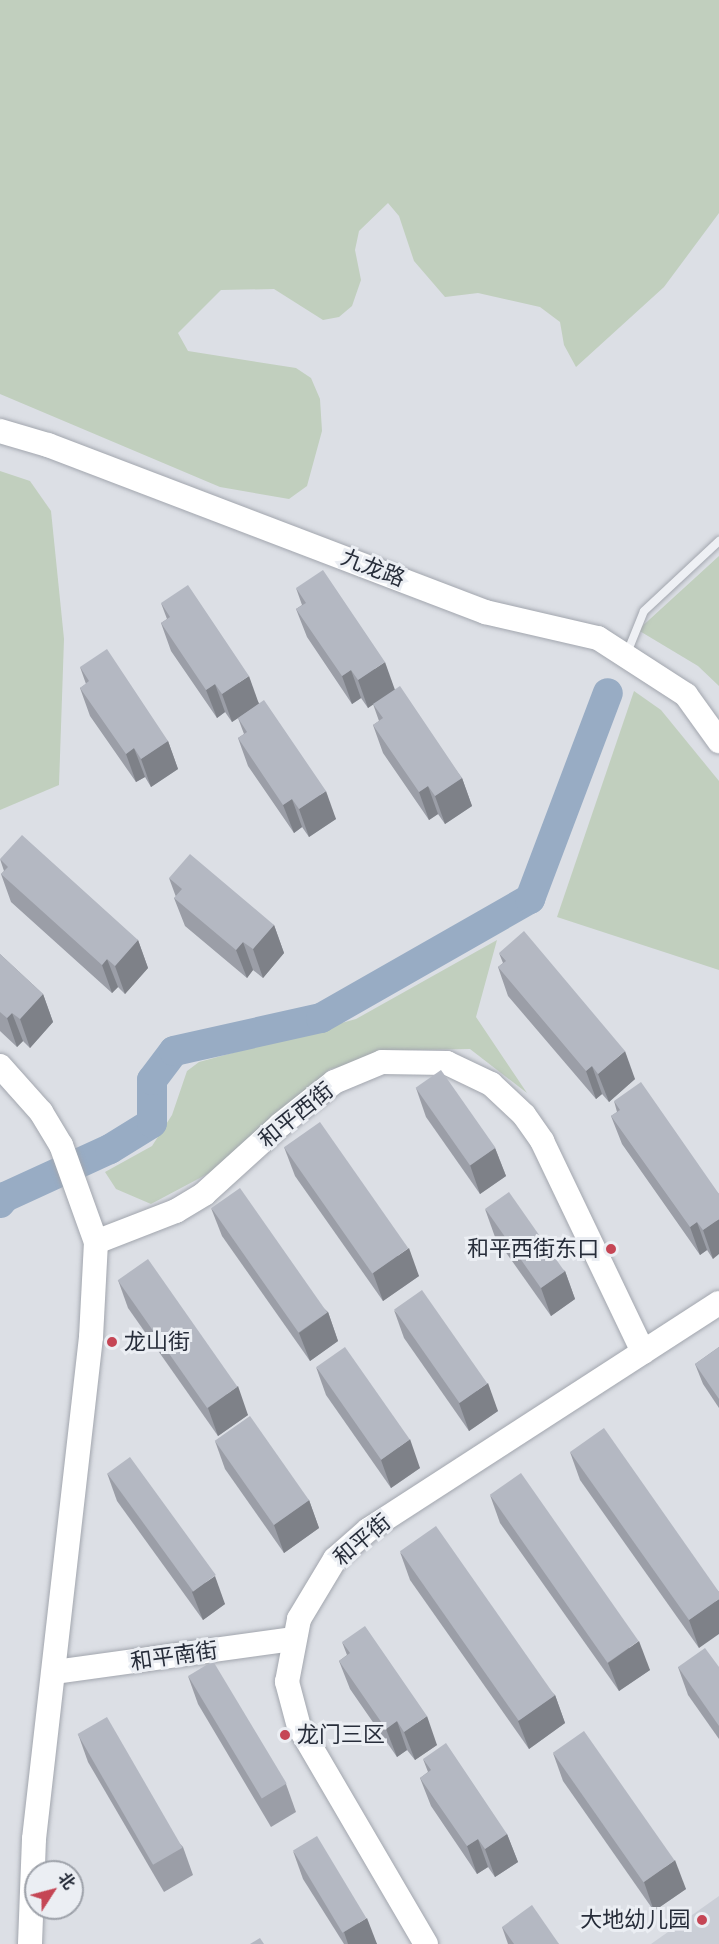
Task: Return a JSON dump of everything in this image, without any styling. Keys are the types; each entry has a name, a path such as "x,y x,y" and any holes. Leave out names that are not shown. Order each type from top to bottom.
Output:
{"street":[{"name":"九龙路","path":"0,431 48,445 485,612 598,638 686,695 719,741"},
{"name":"和平西街","path":"96,1242 176,1211 204,1194 280,1125 334,1082 382,1062 447,1063 491,1084 524,1115 542,1141 643,1352"},
{"path":"0,1066 41,1112 62,1145 84,1202 96,1242 91,1337 55,1672 34,1839 30,1944"},
{"name":"和平街","path":"426,1944 299,1727 287,1682 293,1639 311,1596 335,1559 368,1530 719,1303"},
{"name":"和平南街","path":"55,1672 293,1639"}],"lane":[{"path":"626,656 644,611 719,541"}],"shaded area":[{"name":"大地幼儿园","path":"719,1896 719,1944 651,1944"}],"green space":[{"path":"0,0 719,0 719,213 664,287 576,367 564,345 560,322 540,307 478,293 445,297 414,261 399,216 388,203 359,231 355,250 361,280 352,306 339,317 323,320 274,289 221,290 178,333 188,351 296,368 311,378 320,399 322,431 307,486 289,499 220,487 0,394"},
{"path":"0,471 30,481 51,511 64,639 59,785 0,810"},
{"path":"719,556 719,686 698,666 638,630"},
{"path":"634,691 661,710 719,781 719,970 557,917"},
{"path":"497,940 476,1017 527,1093 470,1049 412,1050 330,1069 228,1163 151,1204 116,1189 105,1172 152,1146 172,1115 187,1071 199,1062 356,1019"}],"building":[{"path":"323,570 385,662 358,680 351,670 342,676 296,609 306,603 296,588"},
{"path":"188,585 249,676 222,694 215,684 206,690 161,623 170,617 161,603"},
{"path":"107,649 168,741 141,759 134,748 126,754 80,688 89,681 80,667"},
{"path":"400,686 462,778 435,796 428,786 419,792 373,725 383,718 373,704"},
{"path":"264,700 326,791 299,809 292,799 283,805 238,738 247,732 238,718"},
{"path":"22,835 138,940 115,966 107,959 102,965 1,874 8,867 0,859"},
{"path":"190,854 274,925 253,949 243,942 236,950 174,898 182,889 169,878"},
{"path":"524,931 625,1051 598,1074 592,1066 586,1071 498,967 506,961 499,953"},
{"path":"0,954 43,994 20,1019 12,1013 7,1018 0,1012"},
{"path":"441,1070 495,1148 470,1166 416,1088"},
{"path":"641,1082 719,1194 719,1219 703,1230 697,1222 690,1227 611,1116 620,1110 614,1101"},
{"path":"320,1122 408,1248 372,1273 284,1147"},
{"path":"240,1188 327,1313 299,1333 211,1208"},
{"path":"509,1192 565,1271 541,1288 485,1209"},
{"path":"148,1259 237,1387 207,1408 118,1280"},
{"path":"422,1290 487,1383 460,1403 394,1310"},
{"path":"345,1347 410,1440 381,1460 316,1367"},
{"path":"719,1347 719,1399 695,1364"},
{"path":"250,1416 309,1500 274,1525 215,1441"},
{"path":"604,1428 719,1592 719,1599 689,1620 570,1452"},
{"path":"130,1457 216,1575 193,1592 107,1473"},
{"path":"521,1473 639,1641 607,1663 490,1495"},
{"path":"436,1526 555,1696 519,1721 400,1551"},
{"path":"365,1626 427,1716 404,1732 397,1721 386,1729 339,1661 350,1653 342,1642"},
{"path":"705,1648 719,1667 719,1726 678,1667"},
{"path":"213,1661 287,1784 262,1799 188,1676"},
{"path":"107,1717 182,1848 153,1865 78,1734"},
{"path":"584,1731 675,1860 643,1882 553,1753"},
{"path":"446,1743 507,1834 485,1849 478,1839 467,1846 420,1778 431,1770 423,1759"},
{"path":"317,1836 366,1918 342,1933 293,1850"},
{"path":"532,1905 559,1944 514,1944 502,1927"},
{"path":"260,1938 264,1944 250,1944"}],"waterway":[{"path":"0,1203 5,1197 110,1149 152,1123 152,1080 174,1051 321,1018 530,899 608,693"}],"place":[{"name":"和平西街东口","path":"611,1249"},
{"name":"龙山街","path":"112,1342"},
{"name":"龙门三区","path":"285,1735"},
{"name":"大地幼儿园","path":"702,1920"}]}
